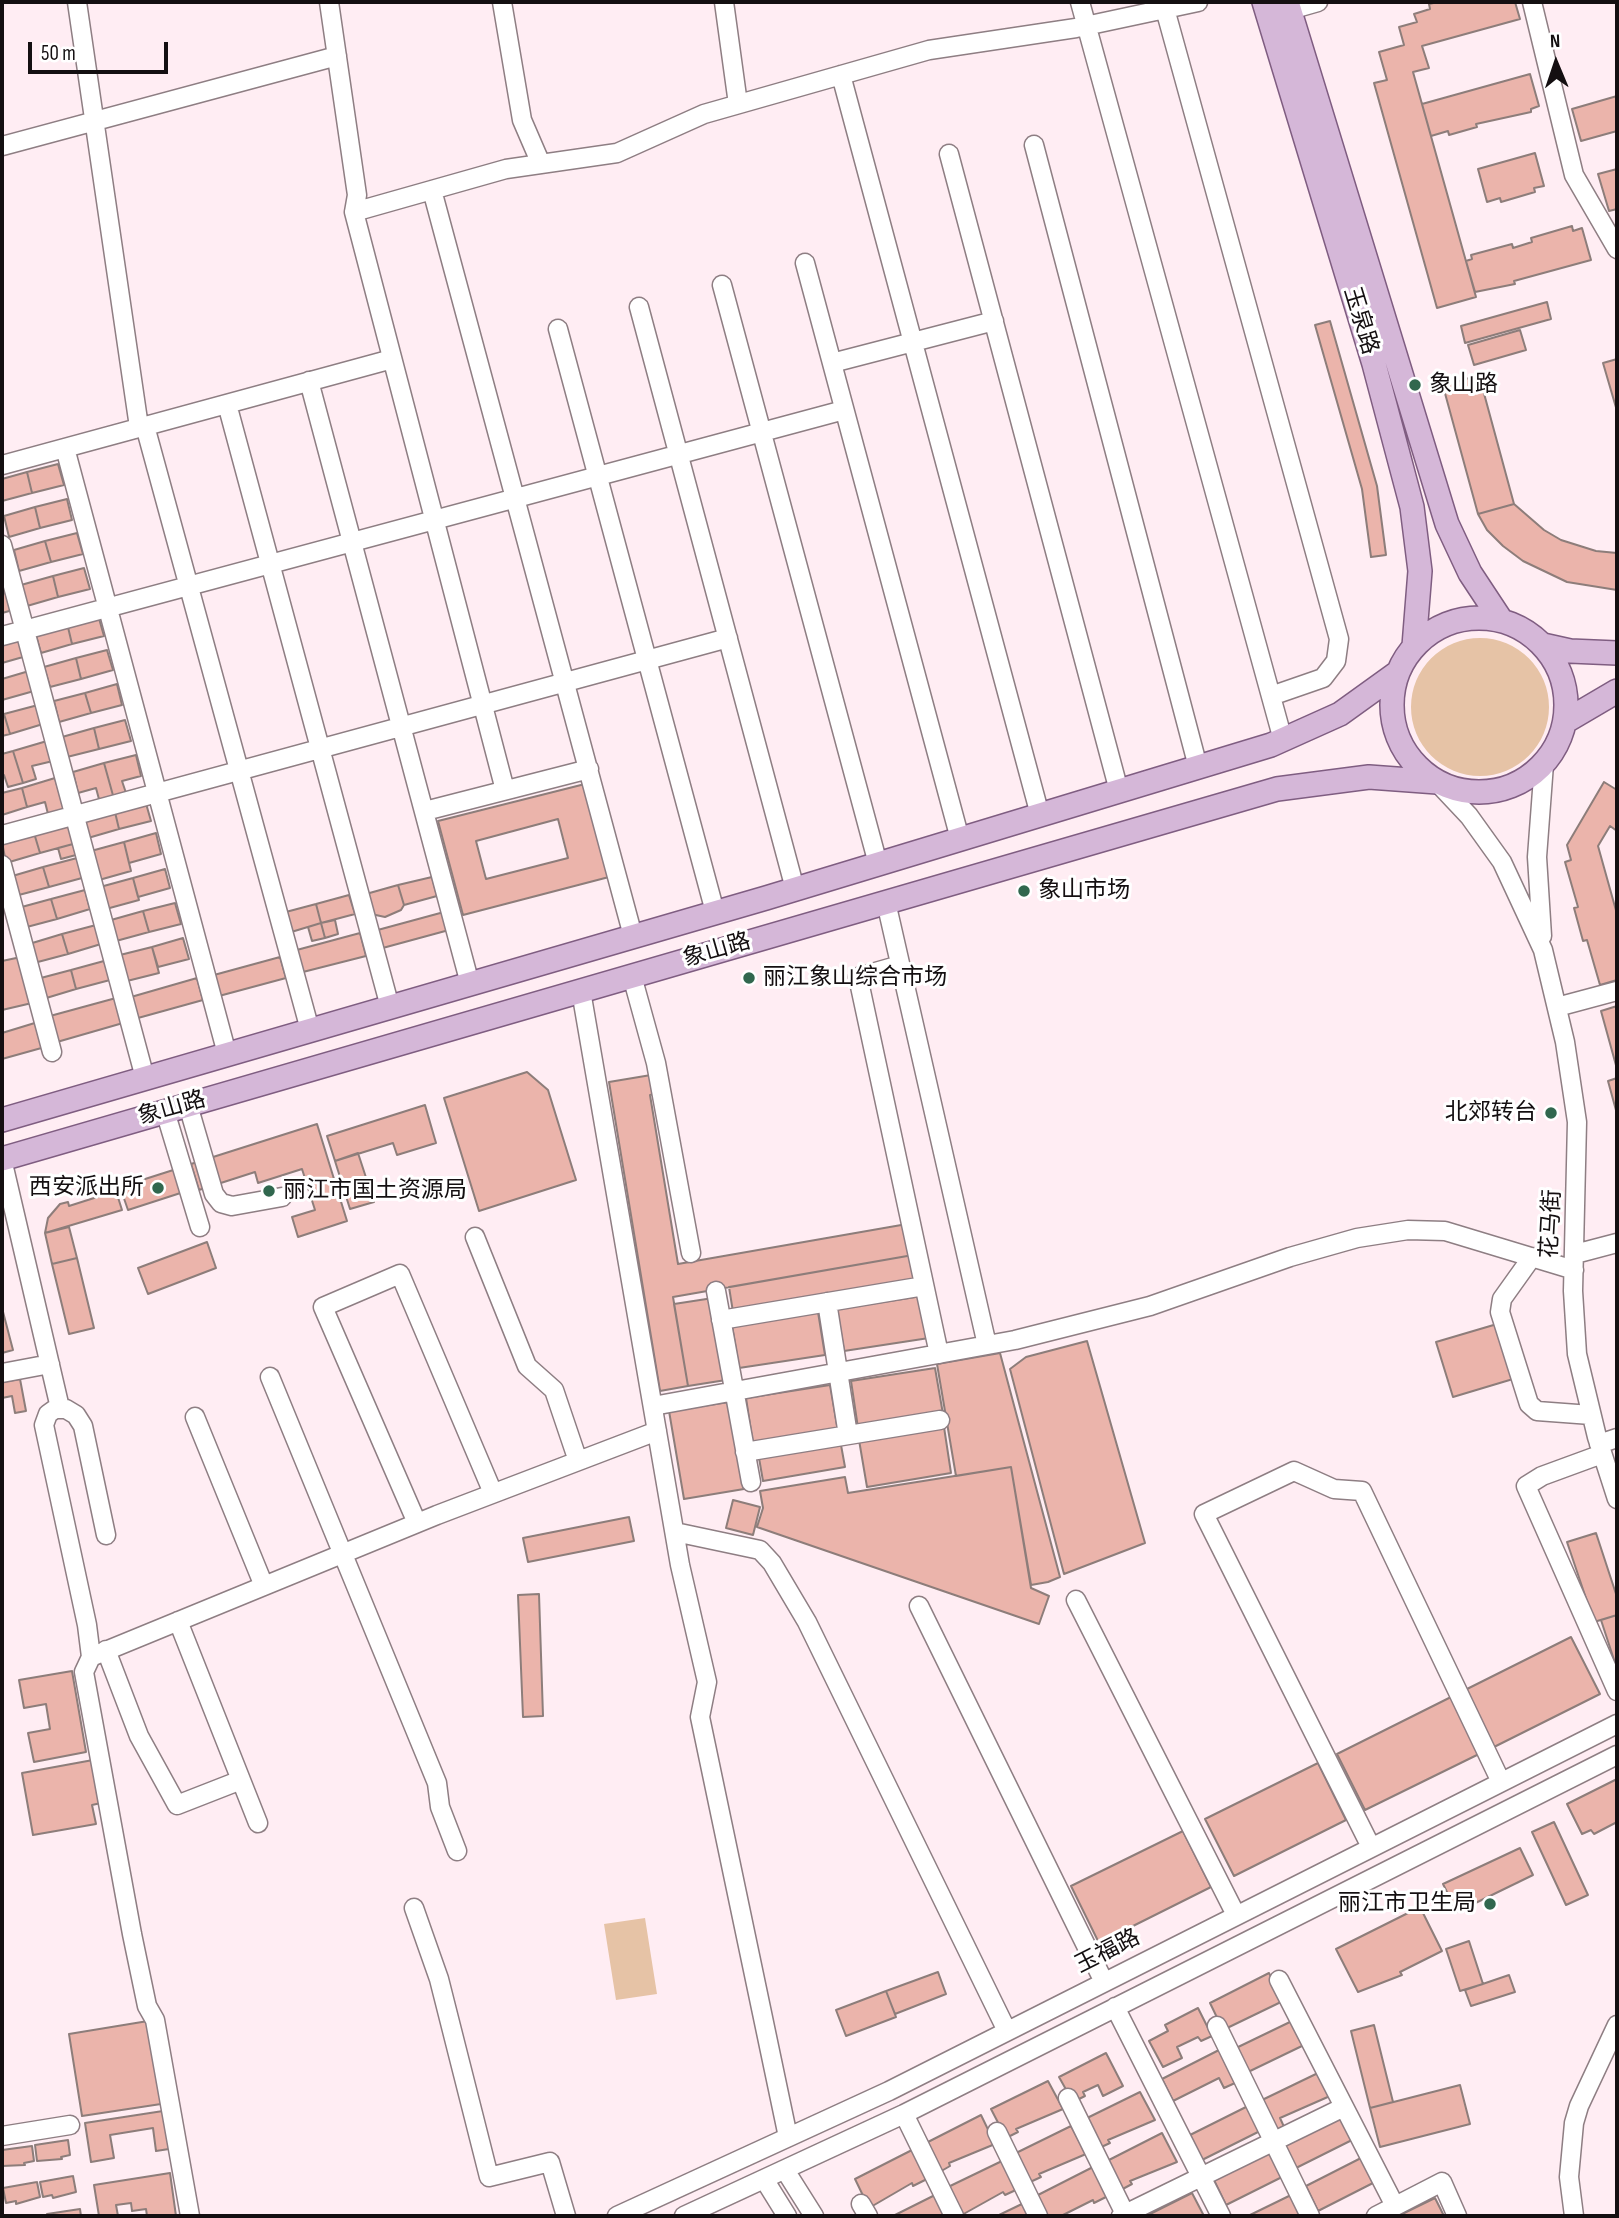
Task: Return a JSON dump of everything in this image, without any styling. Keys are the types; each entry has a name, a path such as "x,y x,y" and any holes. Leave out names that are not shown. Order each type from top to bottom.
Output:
{"main road":[{"name":"玉泉路","path":"1264,2 1374,364 1412,506 1420,571 1414,646"},
{"name":"玉泉路","path":"1288,6 1442,512 1470,573 1501,620"},
{"path":"1485,618 1501,620 1531,634 1553,658 1563,680 1566,721 1561,737 1544,764 1517,784 1485,792 1469,792 1437,782 1412,762 1396,733 1391,702 1397,673 1414,646 1432,632 1452,622 1485,618"},
{"path":"1543,645 1570,651 1617,653"},
{"name":"象山路","path":"2,1120 795,889 1283,740 1340,714 1397,673"},
{"path":"1566,721 1617,691"},
{"name":"象山路","path":"2,1159 1277,789 1369,777 1437,782"}],"street":[{"path":"77,2 142,426 189,586 310,1030"},
{"path":"329,2 357,195 354,212 505,790"},
{"path":"502,2 522,120 541,164"},
{"path":"724,2 738,104"},
{"path":"1080,2 1283,740"},
{"path":"354,212 506,169 617,153 685,121 929,50 1086,26 1198,2"},
{"path":"1288,6 1318,2"},
{"path":"1532,2 1574,175 1617,249"},
{"path":"1165,9 1339,639 1336,661 1323,678 1270,696"},
{"path":"2,146 337,56"},
{"path":"841,75 1040,815"},
{"path":"1034,145 1198,766"},
{"path":"949,153 1119,791"},
{"path":"432,190 633,936"},
{"path":"805,263 960,839"},
{"path":"722,285 878,864"},
{"path":"639,307 795,889"},
{"path":"832,363 994,321"},
{"path":"558,329 715,912"},
{"path":"2,465 392,359"},
{"path":"309,381 470,984"},
{"path":"227,404 390,1007"},
{"path":"2,636 844,410"},
{"path":"65,447 227,1054"},
{"path":"2,545 145,1078"},
{"path":"2,835 728,638"},
{"name":"花马街","path":"1544,764 1537,857 1543,950 1557,1007 1577,1122 1574,1262 1576,1344 1591,1415 1617,1499"},
{"path":"425,811 589,769"},
{"name":"花马街","path":"1437,782 1469,816 1502,862 1543,950"},
{"path":"2,864 51,1052"},
{"path":"886,902 987,1345"},
{"path":"900,965 858,977 939,1354"},
{"path":"632,976 656,1063 691,1253"},
{"path":"581,991 674,1532 707,1682 700,1717 788,2137"},
{"path":"1557,1007 1617,991"},
{"path":"188,1105 214,1194 220,1203 232,1206 282,1197"},
{"path":"165,1111 200,1227"},
{"path":"2,1159 60,1408"},
{"path":"653,1406 987,1345 1150,1306 1290,1256 1357,1238 1408,1230 1445,1231 1532,1257 1574,1262 1617,1243"},
{"path":"475,1237 527,1366 554,1390 578,1461"},
{"path":"1532,1257 1502,1299 1500,1312 1529,1404 1537,1411 1591,1415"},
{"path":"416,1523 323,1307 400,1274 493,1493"},
{"path":"721,1320 924,1286"},
{"path":"716,1291 751,1482"},
{"path":"827,1302 848,1435"},
{"path":"2,1373 50,1364"},
{"path":"270,1377 437,1783 440,1807 457,1851"},
{"path":"60,1408 76,1415 83,1426 106,1535"},
{"path":"60,1408 48,1414 44,1425 99,1653 177,1805 241,1780"},
{"path":"195,1417 264,1586"},
{"path":"745,1452 940,1420"},
{"path":"190,2216 155,2021 147,2006 132,1934 84,1672 99,1653 416,1523 657,1431"},
{"path":"1617,1438 1601,1449 1542,1476 1527,1486 1617,1691"},
{"path":"1371,1847 1204,1514 1294,1471 1334,1489 1362,1491 1501,1782"},
{"path":"674,1532 760,1550 772,1563 807,1622 1007,2031"},
{"path":"1076,1600 1236,1915"},
{"path":"919,1606 1104,1982"},
{"path":"178,1621 258,1823"},
{"name":"玉福路","path":"617,2216 1007,2031 1617,1724"},
{"path":"684,2216 904,2114 1617,1755"},
{"path":"414,1908 439,1979 489,2177 550,2162 566,2216"},
{"path":"1279,1980 1395,2206"},
{"path":"1115,2007 1221,2216"},
{"path":"1574,2216 1569,2177 1574,2123 1617,2025"},
{"path":"1217,2026 1310,2216"},
{"path":"1068,2098 1124,2216 1344,2107"},
{"path":"904,2114 954,2216"},
{"path":"2,2136 70,2125"},
{"path":"997,2132 1038,2216"},
{"path":"785,2169 814,2216"},
{"path":"764,2179 787,2216"},
{"path":"1376,2216 1441,2182 1457,2216"}],"shaded area":[{"path":"1480,638 1506,643 1529,658 1544,681 1549,707 1544,733 1529,756 1506,771 1480,776 1454,771 1431,756 1416,733 1411,707 1416,681 1431,658 1454,643"},
{"path":"645,1918 657,1994 616,2000 604,1924"}],"building":[{"path":"1515,2 1520,19 1422,46 1429,68 1413,72 1476,297 1437,308 1374,83 1387,80 1379,52 1404,45 1399,27 1417,22 1414,14 1430,9 1429,4"},
{"path":"1530,74 1539,106 1531,109 1531,112 1476,124 1477,127 1449,135 1448,131 1431,136 1422,104"},
{"path":"1617,96 1617,131 1581,141 1572,109"},
{"path":"1535,153 1544,186 1534,188 1535,192 1501,202 1500,198 1487,202 1478,169"},
{"path":"1617,169 1617,209 1609,211 1598,174"},
{"path":"1572,226 1573,231 1582,228 1591,260 1514,281 1515,284 1475,292 1466,261 1472,259 1471,255 1512,244 1513,248 1532,242 1531,238"},
{"path":"1547,302 1551,319 1465,343 1461,326"},
{"path":"1330,321 1377,486 1386,555 1371,557 1362,489 1315,325"},
{"path":"1520,330 1526,350 1474,365 1468,345"},
{"path":"1617,359 1617,411 1603,363"},
{"path":"1479,375 1514,504 1478,514 1443,386"},
{"path":"58,464 64,485 32,493 27,472"},
{"path":"27,472 32,493 2,501 2,479"},
{"path":"67,499 72,520 40,528 35,507"},
{"path":"1514,504 1544,530 1561,540 1596,551 1617,553 1617,590 1567,582 1523,561 1503,546 1487,530 1478,514"},
{"path":"35,507 40,528 9,537 4,516"},
{"path":"77,533 83,554 51,562 45,541"},
{"path":"45,541 51,562 19,571 14,550"},
{"path":"84,568 90,589 58,597 53,576"},
{"path":"53,576 58,597 27,606 21,585"},
{"path":"8,592 13,610 2,613 2,594"},
{"path":"98,615 104,636 72,644 67,623"},
{"path":"67,623 72,644 41,653 35,632"},
{"path":"18,637 23,657 2,663 2,642"},
{"path":"107,650 113,670 81,679 76,658"},
{"path":"76,658 81,679 50,687 44,667"},
{"path":"29,671 34,691 2,700 2,679"},
{"path":"117,684 122,705 91,713 85,693"},
{"path":"85,693 91,713 59,722 54,701"},
{"path":"38,705 43,724 10,734 4,714"},
{"path":"4,714 10,734 2,736 2,715"},
{"path":"125,720 131,741 99,749 94,728"},
{"path":"94,728 99,749 67,757 62,737"},
{"path":"47,741 53,761 32,766 36,779 23,783 13,751"},
{"path":"13,751 23,783 8,787 2,775 2,754"},
{"path":"136,755 141,776 122,781 127,796 114,799 104,763"},
{"path":"104,763 114,799 100,803 96,788 78,793 73,772"},
{"path":"55,778 65,813 49,818 45,802 27,807 22,788"},
{"path":"1604,782 1617,790 1617,831 1610,826 1598,846 1617,914 1617,980 1600,985 1587,940 1583,941 1574,908 1578,907 1565,862 1571,860 1567,845"},
{"path":"585,784 609,877 463,915 438,821","holes":["558,819 568,858 486,879 476,841"]},
{"path":"22,788 27,807 2,815 2,793"},
{"path":"145,800 151,821 119,829 114,808"},
{"path":"114,808 119,829 88,838 82,817"},
{"path":"68,824 73,844 40,853 34,833"},
{"path":"34,833 40,853 6,863 2,842"},
{"path":"156,833 161,854 129,863 124,842"},
{"path":"124,842 131,871 99,880 91,851"},
{"path":"73,844 76,855 61,859 58,848"},
{"path":"77,858 82,878 49,887 43,867"},
{"path":"43,867 49,887 15,896 9,877"},
{"path":"165,869 170,888 138,897 133,878"},
{"path":"432,877 437,896 404,905 398,885"},
{"path":"133,878 139,900 106,909 100,887"},
{"path":"398,885 404,905 401,910 385,917 371,914 366,894"},
{"path":"85,890 90,909 57,919 51,899"},
{"path":"349,895 355,914 321,923 316,904"},
{"path":"51,899 57,919 23,928 18,908"},
{"path":"175,903 181,924 149,932 143,911"},
{"path":"316,904 321,923 288,933 282,913"},
{"path":"143,911 149,932 116,941 111,920"},
{"path":"444,912 449,930 379,949 374,931"},
{"path":"335,920 338,934 325,938 321,923"},
{"path":"321,923 325,938 312,941 308,927"},
{"path":"96,925 101,944 68,954 62,934"},
{"path":"360,933 366,956 299,973 293,951"},
{"path":"62,934 68,954 34,963 29,944"},
{"path":"183,938 189,959 158,967 152,947"},
{"path":"152,947 159,973 127,981 120,955"},
{"path":"21,957 32,1003 2,1010 2,961"},
{"path":"280,957 286,978 219,996 214,975"},
{"path":"104,961 110,980 76,989 71,970"},
{"path":"71,970 76,989 43,999 37,979"},
{"path":"197,978 203,1000 138,1018 131,997"},
{"path":"116,998 123,1023 57,1042 50,1016"},
{"path":"1617,1006 1617,1069 1601,1011"},
{"path":"38,1022 45,1047 2,1059 2,1033"},
{"path":"527,1072 548,1090 576,1180 479,1211 444,1098"},
{"path":"651,1075 654,1094 650,1095 678,1264 907,1224 913,1255 673,1297 688,1386 660,1391 609,1082"},
{"path":"1617,1078 1617,1114 1608,1081"},
{"path":"425,1105 436,1143 397,1155 393,1143 335,1161 327,1136"},
{"path":"317,1124 347,1221 298,1237 292,1217 315,1210 302,1169 258,1183 255,1172 199,1190 191,1164"},
{"path":"358,1153 374,1202 350,1209 335,1161"},
{"name":"西安派出所","path":"189,1165 196,1188 128,1210 120,1187"},
{"path":"116,1191 122,1210 45,1233 48,1218 60,1204 68,1202 69,1206"},
{"path":"69,1227 77,1258 52,1264 45,1233"},
{"path":"207,1242 216,1268 148,1294 138,1268"},
{"path":"913,1255 917,1280 733,1312 729,1287"},
{"path":"77,1258 94,1328 69,1334 52,1264"},
{"path":"922,1296 929,1338 844,1351 837,1309"},
{"path":"713,1298 726,1380 688,1386 674,1304"},
{"path":"2,1308 13,1350 2,1353"},
{"path":"818,1312 825,1355 739,1368 732,1326"},
{"path":"1497,1324 1513,1379 1453,1397 1436,1342"},
{"path":"1087,1341 1145,1543 1064,1574 1010,1369 1026,1357"},
{"path":"1000,1353 1060,1577 1031,1585 1011,1467 956,1476 937,1364"},
{"path":"935,1368 943,1414 858,1428 851,1381"},
{"path":"20,1379 26,1411 15,1413 12,1396 2,1398 2,1382"},
{"path":"830,1385 838,1431 753,1445 746,1398"},
{"path":"729,1402 744,1489 684,1499 669,1411"},
{"path":"944,1427 951,1473 867,1487 859,1440"},
{"path":"841,1445 845,1467 763,1481 759,1458"},
{"path":"1011,1467 1031,1588 1049,1596 1039,1624 757,1527 763,1508 760,1491 845,1477 848,1493"},
{"path":"733,1500 760,1507 753,1535 726,1528"},
{"path":"629,1517 634,1541 528,1562 523,1538"},
{"path":"1596,1533 1617,1597 1617,1615 1594,1622 1567,1542"},
{"path":"539,1594 543,1716 523,1717 518,1595"},
{"path":"1617,1615 1617,1669 1601,1620"},
{"path":"1571,1637 1600,1694 1494,1747 1465,1690"},
{"path":"72,1671 86,1752 34,1762 28,1733 50,1729 46,1704 24,1708 19,1680"},
{"path":"1451,1697 1479,1754 1365,1810 1337,1754"},
{"path":"93,1760 101,1803 92,1805 96,1824 33,1835 22,1773"},
{"path":"1318,1763 1346,1820 1234,1876 1205,1819"},
{"path":"1617,1779 1617,1822 1594,1834 1591,1830 1582,1834 1567,1804"},
{"path":"1554,1822 1588,1895 1566,1905 1532,1832"},
{"path":"1183,1831 1211,1887 1099,1943 1071,1886"},
{"path":"1520,1848 1533,1875 1457,1912 1443,1884"},
{"path":"1420,1907 1442,1951 1400,1972 1402,1975 1358,1992 1336,1949"},
{"path":"1469,1941 1483,1984 1460,1991 1446,1949"},
{"path":"938,1972 946,1994 895,2014 886,1991"},
{"path":"1269,1973 1283,2001 1223,2030 1210,2003"},
{"path":"1509,1975 1515,1992 1471,2006 1465,1990"},
{"path":"886,1991 896,2017 846,2036 836,2010"},
{"path":"1198,2008 1212,2036 1201,2041 1198,2037 1177,2047 1182,2058 1163,2067 1149,2041 1168,2031 1165,2025"},
{"path":"148,2021 161,2104 82,2116 69,2034"},
{"path":"1292,2021 1304,2045 1246,2073 1234,2049"},
{"path":"1374,2025 1393,2102 1370,2108 1351,2031"},
{"path":"1219,2050 1235,2083 1224,2088 1219,2078 1173,2101 1162,2079"},
{"path":"1106,2053 1123,2086 1103,2096 1098,2085 1083,2092 1085,2096 1073,2102 1059,2077"},
{"path":"1318,2073 1330,2096 1280,2118 1285,2129 1276,2133 1260,2101"},
{"path":"1048,2081 1063,2109 1016,2129 1018,2132 1006,2138 991,2109"},
{"path":"1460,2085 1470,2124 1380,2147 1370,2108"},
{"path":"1140,2092 1155,2120 1108,2140 1110,2143 1097,2149 1083,2120"},
{"path":"1248,2106 1260,2131 1202,2160 1190,2135"},
{"path":"163,2111 169,2149 156,2151 153,2128 110,2135 114,2158 91,2162 85,2123"},
{"path":"981,2115 995,2144 949,2163 950,2166 938,2173 924,2144"},
{"path":"1340,2117 1352,2140 1294,2169 1283,2145"},
{"path":"1071,2126 1086,2154 1039,2174 1041,2177 1028,2183 1014,2154"},
{"path":"1162,2133 1177,2162 1130,2181 1132,2184 1119,2191 1105,2162"},
{"path":"68,2140 70,2155 61,2157 62,2159 37,2161 35,2145"},
{"path":"32,2146 34,2161 24,2163 25,2165 2,2166 2,2150"},
{"path":"912,2150 927,2179 913,2186 912,2183 869,2208 855,2179"},
{"path":"1270,2152 1282,2177 1226,2205 1214,2180"},
{"path":"1361,2158 1373,2183 1318,2211 1306,2186"},
{"path":"1004,2160 1018,2189 1005,2195 1003,2192 960,2216 946,2188"},
{"path":"1093,2167 1108,2196 1094,2203 1093,2200 1061,2216 1046,2216 1036,2196"},
{"path":"170,2173 176,2216 147,2216 146,2209 132,2211 131,2203 116,2205 118,2216 99,2216 94,2185"},
{"path":"73,2176 76,2192 53,2198 52,2195 43,2197 40,2182"},
{"path":"37,2182 40,2197 16,2204 16,2201 6,2203 3,2188"},
{"path":"1192,2193 1204,2216 1146,2216"},
{"path":"935,2195 945,2216 893,2216"},
{"path":"1291,2195 1301,2216 1248,2216"},
{"path":"1435,2198 1444,2216 1398,2216"},
{"path":"1026,2202 1033,2216 997,2216"},
{"path":"80,2209 81,2216 47,2216 47,2214"}],"place":[{"name":"象山路","path":"1415,385"},
{"name":"象山市场","path":"1024,891"},
{"name":"丽江象山综合市场","path":"749,978"},
{"name":"北郊转台","path":"1551,1113"},
{"name":"西安派出所","path":"158,1188"},
{"name":"丽江市国土资源局","path":"269,1191"},
{"name":"丽江市卫生局","path":"1490,1904"}]}
